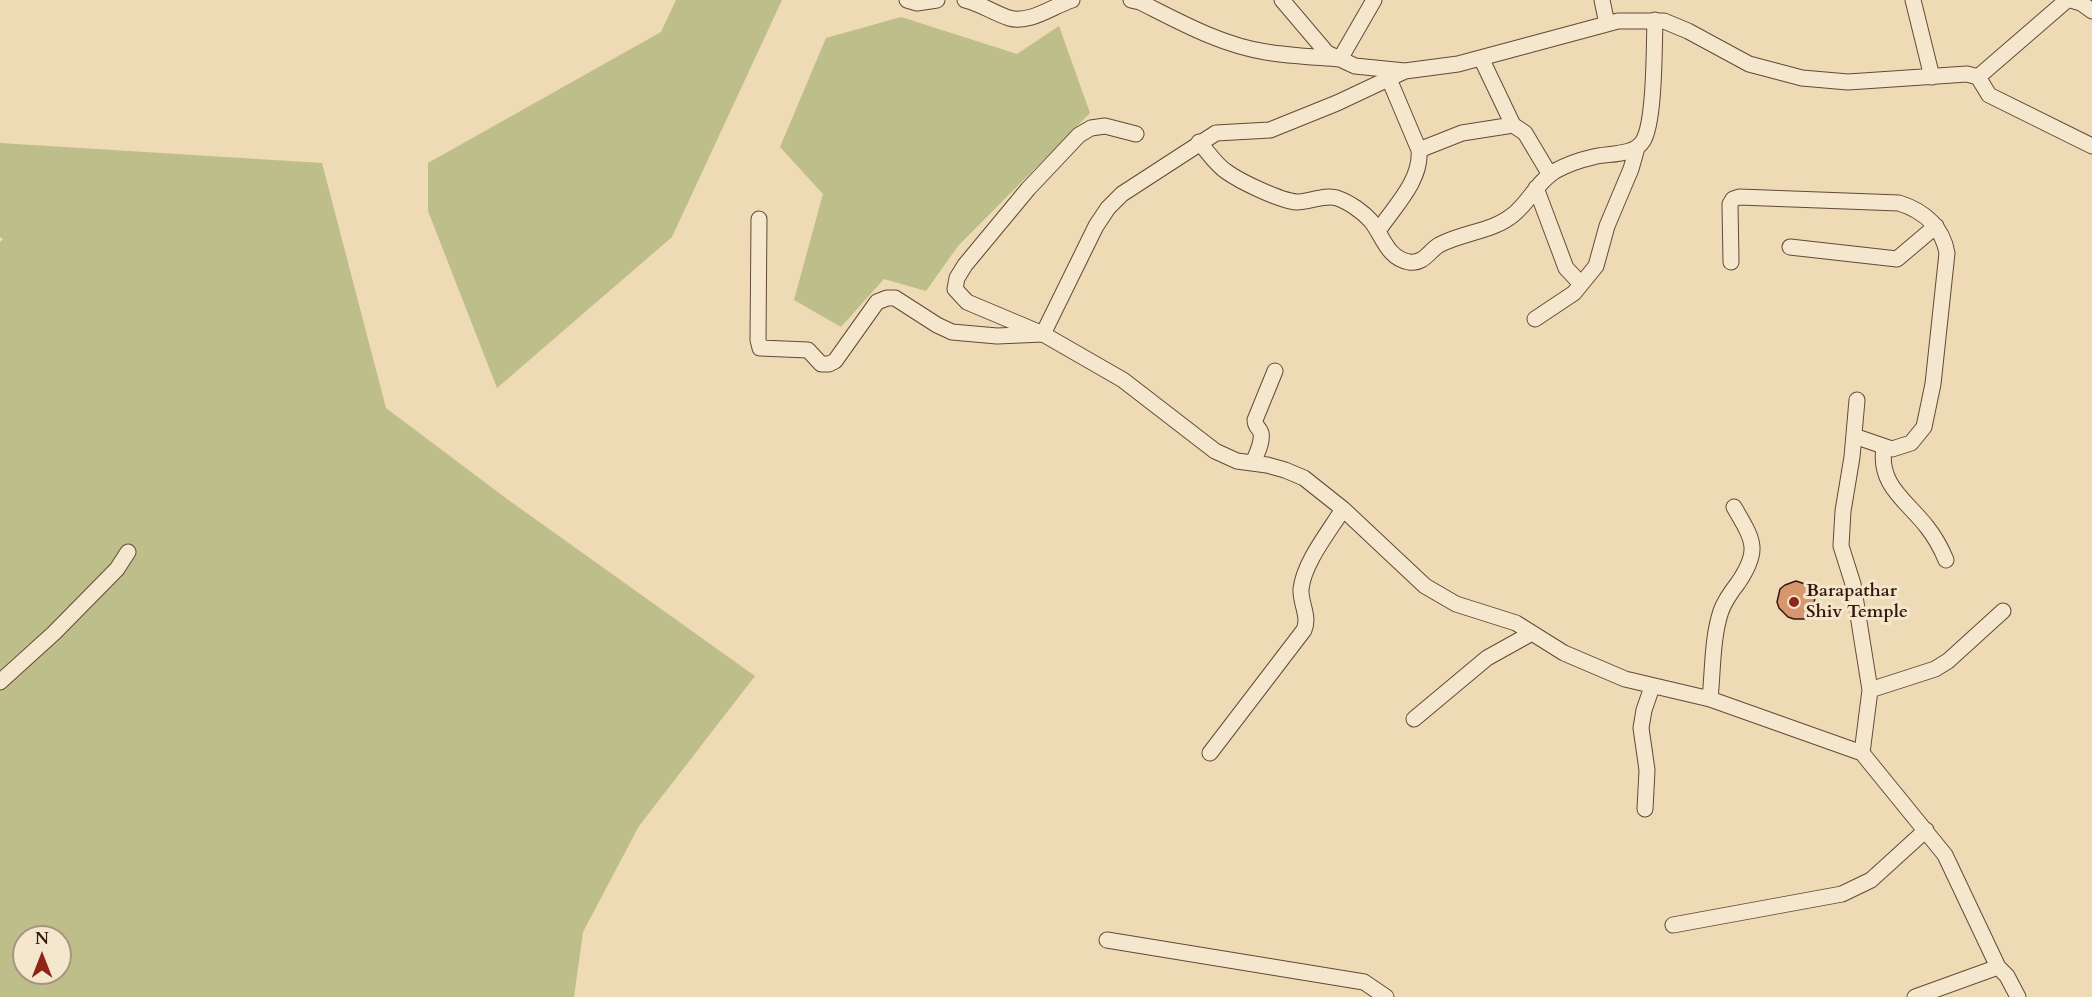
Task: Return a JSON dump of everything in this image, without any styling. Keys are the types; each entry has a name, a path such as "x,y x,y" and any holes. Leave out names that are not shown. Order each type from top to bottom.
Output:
{"street":[{"path":"907,0 917,3 937,0"},
{"path":"965,0 1011,18 1021,19 1072,0"},
{"path":"1131,0 1140,2 1191,28 1235,44 1265,52 1340,59"},
{"path":"1282,0 1327,53 1355,66 1404,71 1458,64 1618,21 1655,20 1664,21 1688,31 1749,64 1776,73 1802,78 1848,82 1967,74 1978,77 1989,95 2092,146"},
{"path":"1340,59 1374,0"},
{"path":"1602,0 1607,24"},
{"path":"1913,0 1932,77"},
{"path":"1978,77 2069,0 2081,3 2092,11"},
{"path":"1535,320 1567,298 1596,266 1607,226 1631,169 1637,148 1645,138 1651,105 1655,20"},
{"path":"1481,58 1514,125 1525,133 1550,175"},
{"path":"1043,334 1096,226 1108,208 1122,194 1216,133 1270,130 1404,71"},
{"path":"1378,231 1414,179 1419,168 1419,150 1389,79"},
{"path":"1419,150 1462,133 1514,125"},
{"path":"1136,134 1105,126 1091,128 1078,135 1028,189 965,265 957,278 955,289 967,302 1043,334 1123,380 1215,451 1237,461 1285,470 1304,478 1343,509 1425,586 1456,604 1516,623 1564,653 1597,669 1652,687 1710,699 1862,753 1945,855 1998,967 2007,976 2018,997"},
{"path":"1199,142 1227,172 1283,200 1301,202 1335,197 1364,213 1395,257 1410,262 1418,262 1442,244 1485,230 1508,219 1523,206 1536,188 1550,175 1577,161 1637,148"},
{"path":"1536,188 1566,268 1581,284"},
{"path":"1731,262 1730,204 1733,199 1739,197 1899,203 1914,207 1929,217 1936,226 1946,244 1947,253 1935,372 1924,427 1915,440 1905,446 1892,449 1854,436"},
{"path":"759,219 758,340 760,348 808,350 821,364 829,364 835,361 877,302 887,298 896,298 937,325 952,332 997,336 1043,334"},
{"path":"1790,247 1897,259 1936,226"},
{"path":"1253,463 1261,439 1261,433 1255,425 1255,420 1275,371"},
{"path":"1857,400 1843,511 1841,546 1853,584 1870,690 1862,753"},
{"path":"1884,448 1882,460 1887,479 1928,527 1946,560"},
{"path":"1710,699 1721,612 1726,599 1747,569 1753,553 1747,530 1734,507"},
{"path":"1210,753 1304,630 1307,617 1301,590 1307,567 1343,509"},
{"path":"0,682 54,633 117,569 128,552"},
{"path":"1870,690 1935,669 1948,661 2003,611"},
{"path":"1414,718 1487,658 1532,633"},
{"path":"1645,808 1647,770 1641,728 1652,687"},
{"path":"1673,925 1842,894 1871,880 1926,830"},
{"path":"1107,940 1364,982 1386,997"},
{"path":"1915,997 1998,967"}],"green space":[{"path":"676,0 782,0 672,237 497,388 428,211 428,163 661,32"},
{"path":"901,17 1017,54 1059,26 1090,113 958,246 926,291 884,279 841,327 794,300 823,194 780,147 826,38"},
{"path":"0,143 322,163 386,408 507,499 755,676 639,826 583,932 574,997 0,997 0,242 3,239 0,237"}],"building":[{"path":"1796,581 1808,585 1815,595 1814,607 1810,613 1812,619 1788,617 1779,608 1777,602 1780,589"}],"place":[{"name":"Barapathar Shiv Temple","path":"1794,602"}]}
